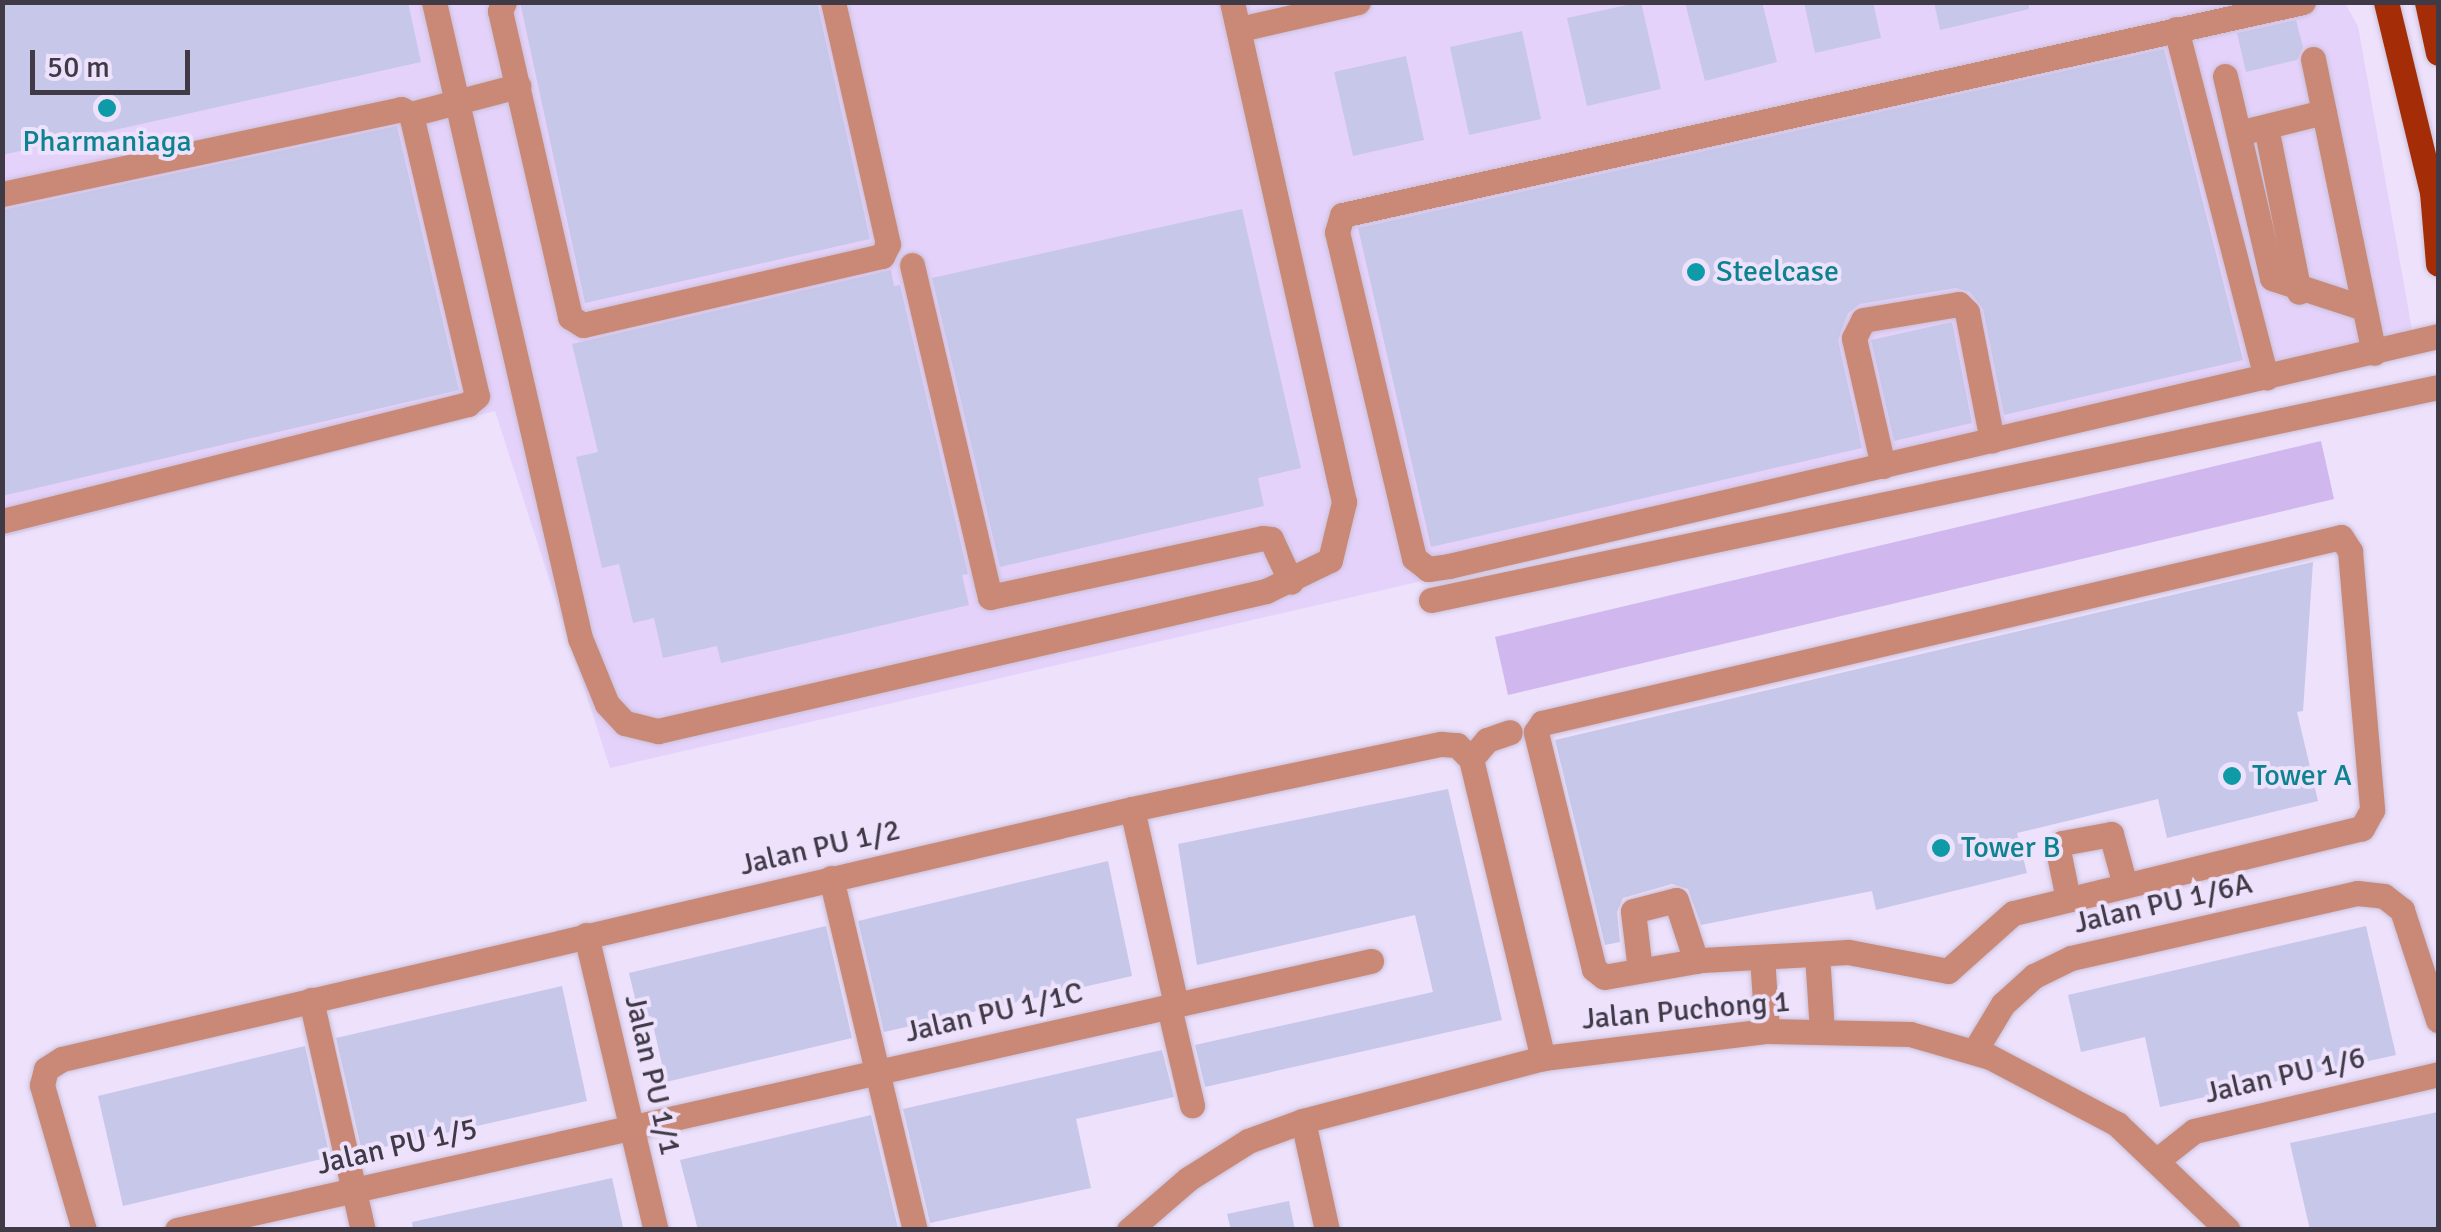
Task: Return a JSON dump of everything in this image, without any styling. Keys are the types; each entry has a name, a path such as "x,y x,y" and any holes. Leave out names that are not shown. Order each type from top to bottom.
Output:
{"main road":[{"path":"2386,2 2432,192 2438,264"},
{"path":"2427,2 2438,53"}],"street":[{"path":"434,2 580,638 594,680 625,723 680,731 1290,582 1330,560 1344,502 1232,2"},
{"path":"504,2 500,11 570,317 583,325 882,256 888,244 833,2"},
{"path":"1240,29 1358,2"},
{"path":"2303,2 1336,222 1414,558 1428,569 2374,354 2438,336"},
{"path":"2176,29 2266,378"},
{"path":"2313,59 2374,354"},
{"path":"2225,76 2272,278 2299,292 2364,308"},
{"path":"2,194 401,109 411,114 518,86"},
{"path":"2239,132 2324,112"},
{"path":"2,521 468,404 477,396 411,114"},
{"path":"2266,126 2299,292"},
{"path":"912,265 990,597 1262,538 1271,539 1290,582"},
{"path":"1884,466 1854,338 1863,320 1959,304 1966,312 1992,441"},
{"path":"1431,600 2438,387"},
{"path":"2340,537 2348,541 2372,810 2368,823 2125,885 2013,913 1948,971 1848,952 1696,961 1604,976 1594,969 1536,732 1542,723 2340,537"},
{"path":"1510,732 1487,740 1471,759 1542,1058"},
{"name":"Jalan PU 1/2","path":"84,1230 42,1085 46,1069 62,1059 1132,809 1441,744 1457,745 1471,759"},
{"path":"1132,809 1192,1104"},
{"path":"2068,899 2058,850 2062,843 2111,834 2125,885"},
{"path":"831,878 914,1230"},
{"name":"Jalan PU 1/6A","path":"1974,1052 2003,1004 2034,976 2071,958 2358,893 2384,896 2402,910 2438,1020"},
{"path":"1640,970 1633,912 1676,900 1696,961"},
{"name":"Jalan PU 1/1","path":"586,935 656,1230"},
{"path":"1817,954 1822,1032"},
{"path":"1762,957 1766,1032"},
{"name":"Jalan PU 1/1C","path":"632,1128 1370,962"},
{"path":"311,1000 363,1230"},
{"name":"Jalan Puchong 1","path":"1129,1230 1188,1179 1248,1141 1303,1121 1542,1058 1766,1032 1822,1032 1910,1034 1974,1052 2117,1124 2228,1230"},
{"name":"Jalan PU 1/6","path":"2156,1161 2194,1130 2438,1074"},
{"path":"1303,1121 1327,1230"},
{"name":"Jalan PU 1/5","path":"178,1230 632,1128"}],"shaded area":[{"path":"3,3 2345,3 2358,26 2416,352 610,768 495,411 3,537"},
{"path":"2321,441 2334,499 1508,695 1495,637"}],"building":[{"name":"Pharmaniaga","path":"2,2 408,2 421,62 2,155"},
{"path":"520,2 817,2 870,239 585,303"},
{"path":"1641,2 1661,89 1587,106 1567,18"},
{"path":"1685,2 1762,2 1777,62 1705,81"},
{"path":"1804,2 1873,2 1881,38 1815,53"},
{"path":"1934,2 2029,2 2029,9 1940,30"},
{"path":"2296,20 2303,47 2297,60 2246,72 2237,33"},
{"path":"1522,31 1541,119 1469,135 1450,47"},
{"name":"Steelcase","path":"2164,49 2243,360 2004,415 1983,309 1970,292 1956,288 1860,304 1848,313 1838,340 1862,448 1431,547 1358,228"},
{"path":"1406,56 1424,140 1353,156 1334,72"},
{"path":"397,126 459,390 2,496 2,210"},
{"path":"1242,209 1301,468 1258,478 1264,506 1000,567 932,278"},
{"path":"891,270 894,286 900,285 968,574 962,575 969,605 721,663 717,646 663,658 654,618 633,623 619,564 602,568 576,457 598,452 572,344"},
{"path":"1952,322 1972,423 1894,441 1871,340"},
{"path":"2313,562 2303,711 2297,712 2318,801 2167,838 2158,799 2017,833 2027,873 1876,910 1872,891 1701,925 1688,889 1672,884 1623,898 1617,912 1620,942 1605,945 1555,740"},
{"path":"1448,789 1502,1020 1205,1087 1195,1045 1433,992 1415,915 1197,965 1178,844"},
{"path":"1108,861 1132,976 884,1032 858,921"},
{"path":"826,926 852,1038 666,1082 651,1016 640,1019 629,973"},
{"path":"2366,926 2396,1055 2160,1107 2145,1037 2081,1052 2068,995"},
{"path":"562,986 587,1101 362,1152 336,1038"},
{"path":"305,1046 330,1157 123,1206 98,1096"},
{"path":"1162,1050 1174,1097 1076,1119 1091,1188 930,1223 903,1109"},
{"path":"2438,1112 2438,1230 2310,1230 2290,1143"},
{"path":"871,1115 898,1228 698,1230 680,1160"},
{"path":"612,1178 623,1227 413,1230 412,1222"},
{"path":"1289,1201 1295,1230 1231,1230 1227,1214"}],"place":[{"name":"Pharmaniaga","path":"107,108"},
{"name":"Steelcase","path":"1696,272"},
{"name":"Tower A","path":"2232,776"},
{"name":"Tower B","path":"1941,848"}]}
